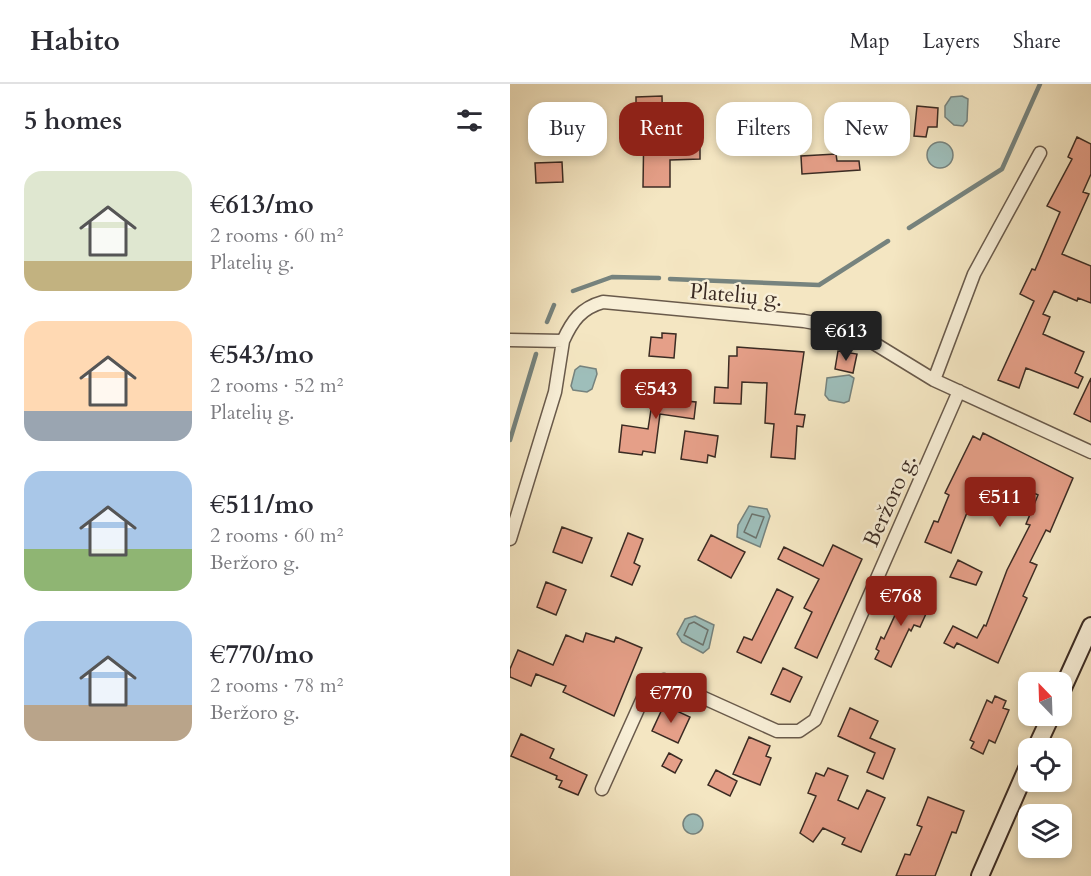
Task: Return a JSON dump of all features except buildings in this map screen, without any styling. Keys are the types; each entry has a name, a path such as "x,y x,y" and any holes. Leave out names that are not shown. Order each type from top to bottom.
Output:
{"main road":[{"path":"1071,672 1089,635"},
{"path":"980,876 1018,789"}],"street":[{"path":"934,380 974,274 1040,153"},
{"name":"Platelių g.","path":"563,341 571,324 582,310 603,302 804,321 836,327 867,339 934,380 1091,452"},
{"path":"510,340 563,341 555,392 510,539"},
{"name":"Beržoro g.","path":"602,789 647,689 664,680 777,731 798,731 815,720 959,391"}],"water":[{"path":"962,96 968,99 967,121 963,126 954,125 945,117 945,106 951,97"},
{"path":"940,142 949,146 953,155 949,164 940,168 931,164 927,155 931,146"},
{"path":"580,366 596,369 597,374 592,389 587,392 573,390 571,386 575,370"},
{"path":"849,375 854,378 849,401 844,403 829,400 825,395 827,378"},
{"path":"749,506 767,509 770,516 760,547 737,537 738,525"},
{"path":"695,616 714,625 709,648 703,653 682,642 677,634 685,619"},
{"path":"693,814 700,817 703,824 700,831 693,834 686,831 683,824 686,817"}],"waterway":[{"path":"909,228 1002,169 1040,84"},
{"path":"670,279 819,285 888,241"},
{"path":"573,291 612,277 659,278"},
{"path":"547,322 554,305"},
{"path":"510,440 536,354"}]}
